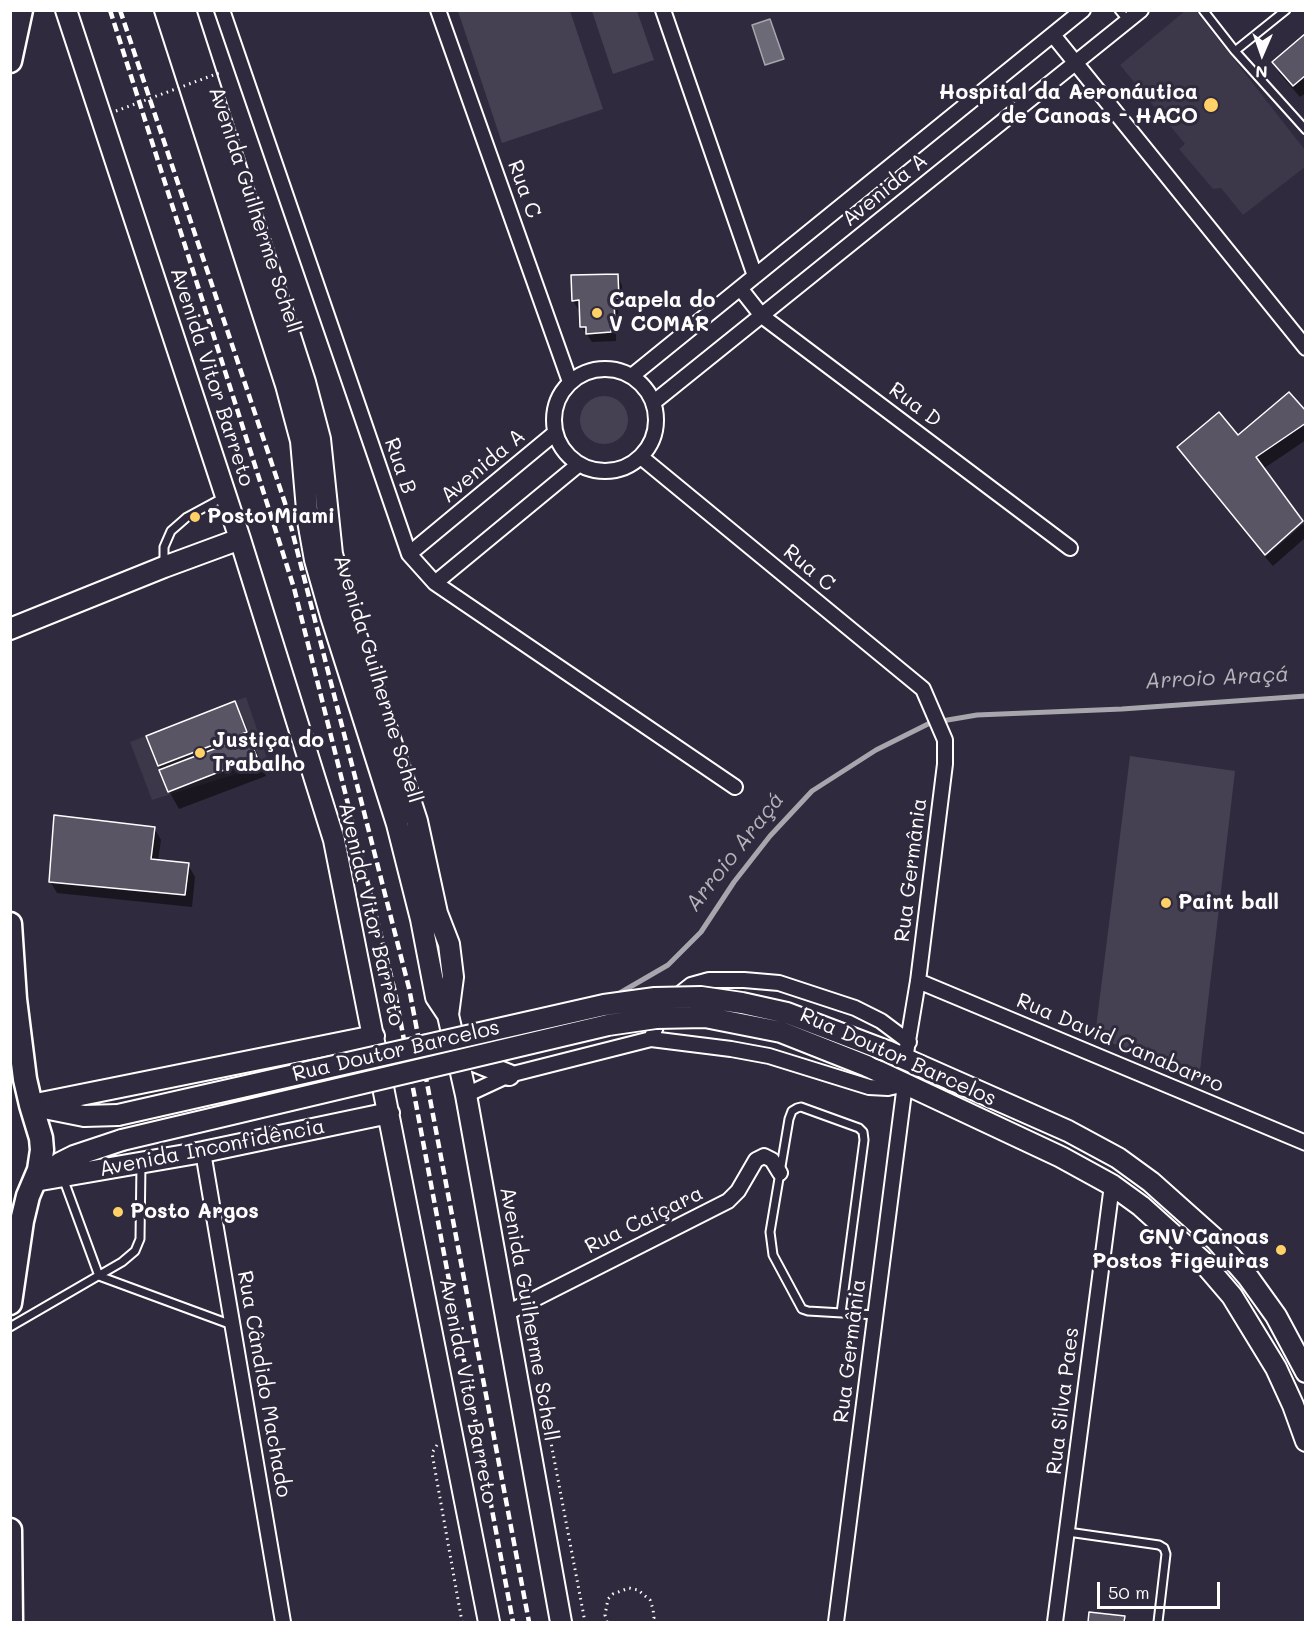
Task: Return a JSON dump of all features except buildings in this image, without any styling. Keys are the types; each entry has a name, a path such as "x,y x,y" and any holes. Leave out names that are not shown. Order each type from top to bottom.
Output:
{"main road":[{"path":"10,61 21,10"},
{"name":"Avenida Vitor Barreto","path":"56,10 68,19 240,539 334,840 489,1623"},
{"name":"Avenida Guilherme Schell","path":"165,10 203,98 305,382 320,439 332,554 417,821 429,916 449,944 452,961 452,994 448,1015 466,1095 561,1623"},
{"name":"Avenida Guilherme Schell","path":"185,10 203,98"},
{"path":"10,629 240,539"},
{"path":"10,924 13,1008 25,1078 21,1103 41,1138 41,1160 25,1207 11,1290"},
{"name":"Rua Doutor Barcelos","path":"21,1103 84,1116 107,1116 604,1005 655,998 700,998 787,1012 887,1051 907,1051 1118,1158 1150,1182 1216,1240 1248,1277 1276,1316 1305,1372"},
{"name":"Rua Doutor Barcelos","path":"122,1140 608,1025 656,1017 705,1017 782,1032 867,1066 1061,1156 1112,1185 1141,1206 1202,1262 1232,1296 1276,1368 1293,1405 1305,1441"},
{"path":"21,1103 374,1036"},
{"path":"458,1054 509,1075"},
{"name":"Avenida Inconfidência","path":"10,1188 35,1181 203,1152 389,1113"},
{"name":"Avenida Inconfidência","path":"35,1181 74,1156 122,1140"},
{"path":"10,1530 11,1623"}],"street":[{"name":"Rua B","path":"222,10 409,554 435,583 735,787"},
{"name":"Rua C","path":"438,10 570,382"},
{"path":"663,10 755,276"},
{"name":"Avenida A","path":"633,375 1083,10"},
{"name":"Avenida A","path":"654,402 1076,63 1124,16 1141,10"},
{"path":"1053,35 1305,348"},
{"name":"Rua D","path":"740,288 762,315 1070,548"},
{"path":"600,368 617,369 633,375 646,387 654,402 657,416 656,431 650,445 641,457 615,470 601,471 578,465 563,448 555,433 553,419 555,406 561,393 570,382 584,372 600,368"},
{"name":"Avenida A","path":"409,554 555,433"},
{"name":"Rua C","path":"641,457 925,695"},
{"path":"435,583 578,465"},
{"name":"Rua Germânia","path":"907,1051 945,764 945,740 925,695"},
{"path":"651,1040 657,1024 672,1000 690,985 710,980 733,980 779,983 855,1008 881,1021 907,1051"},
{"name":"Rua David Canabarro","path":"918,981 1305,1143"},
{"path":"466,1095 509,1075 651,1040 731,1049 769,1056 869,1087 888,1088 905,1084"},
{"name":"Rua Germânia","path":"836,1623 905,1084"},
{"name":"Rua Cândido Machado","path":"203,1152 283,1623"},
{"name":"Rua Caiçara","path":"505,1314 728,1202 748,1176 756,1160 764,1156 772,1160 780,1173"},
{"name":"Rua Silva Paes","path":"1055,1623 1112,1185"}],"lane":[{"path":"1203,10 1234,51 1305,130"},
{"path":"1234,51 1286,10"},
{"path":"164,567 164,547 171,531 187,517 226,496"},
{"path":"841,1313 864,1140 863,1132 859,1128 801,1107 792,1111 789,1119 770,1232 773,1255 802,1309 841,1313 876,1315"},
{"path":"10,1327 99,1276 135,1251 140,1239 141,1163"},
{"path":"62,1176 99,1276 232,1324"},
{"path":"1068,1532 1159,1545 1164,1548 1166,1554 1158,1623"}],"path":[{"path":"116,111 219,73"},
{"path":"450,1425 432,1453 462,1623"},
{"path":"549,1431 585,1623"},
{"path":"607,1623 605,1615 608,1599 613,1594 628,1588 638,1590 650,1599 654,1618 651,1623"}],"shaded area":[{"name":"Hospital da Aeronáutica de Canoas - HACO","path":"1186,10 1196,11 1305,150 1305,167 1243,215 1221,188 1213,189 1179,149 1185,144 1120,65"},
{"path":"458,11 570,11 603,109 502,143"},
{"path":"592,11 637,11 654,60 613,74"},
{"path":"770,19 784,59 765,65 752,25"},
{"path":"599,396 609,396 621,403 628,415 628,425 621,437 609,444 599,444 584,433 580,425 580,415 591,400"},
{"name":"Justiça do Trabalho","path":"246,697 269,764 152,800 130,742"},
{"name":"Paint ball","path":"1130,756 1235,771 1199,1079 1095,1036"}],"waterway":[{"name":"Arroio Araçá","path":"618,994 668,965 701,932 734,882 770,836 812,791 876,750 930,723 977,715 1122,709 1306,696"},
{"name":"Arroio Araçá","path":"459,1049 519,1033"}],"railway":[{"path":"110,10 294,588 395,992 513,1622"},
{"path":"120,10 285,503 409,988 529,1622"}],"place":[{"name":"Hospital da Aeronáutica de Canoas - HACO","path":"1211,105"},
{"name":"Capela do V COMAR","path":"597,313"},
{"name":"Posto Miami","path":"195,517"},
{"name":"Justiça do Trabalho","path":"200,753"},
{"name":"Paint ball","path":"1166,903"},
{"name":"Posto Argos","path":"118,1212"},
{"name":"GNV Canoas Postos Figeuiras","path":"1281,1250"}]}
